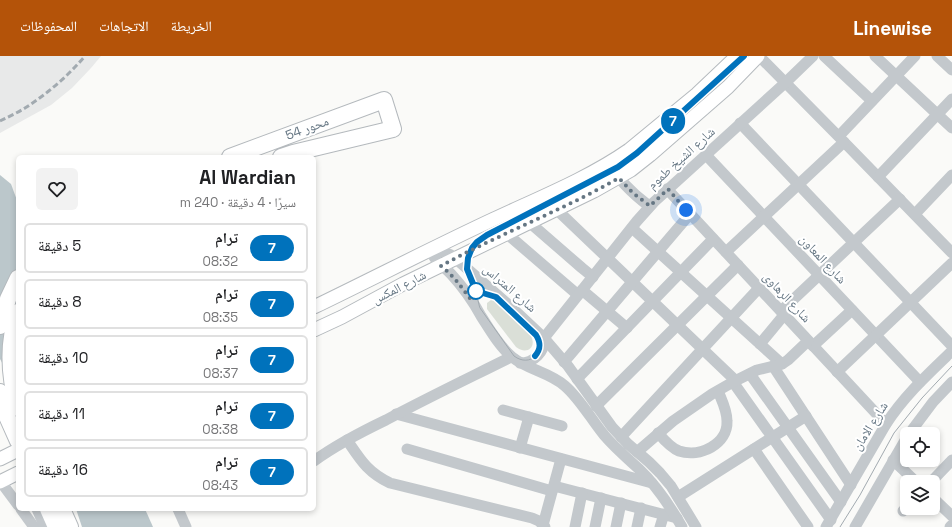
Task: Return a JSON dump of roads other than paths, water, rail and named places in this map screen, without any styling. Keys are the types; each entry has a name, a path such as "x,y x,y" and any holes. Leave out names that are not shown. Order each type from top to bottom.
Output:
{"highway":[{"name":"محور 54","path":"235,155 384,100 393,129 287,155"},
{"path":"0,326 8,299 16,282"},
{"path":"16,320 13,331 10,358 12,383 16,400"},
{"path":"0,392 5,412 16,437"},
{"path":"49,511 56,527"},
{"path":"63,511 70,527"}],"main road":[{"name":"شارع المكس","path":"316,306 579,179 609,163 629,150 697,94 737,56"},
{"name":"شارع المكس","path":"316,329 342,317 403,284 619,178 640,163 710,104 758,56"},
{"path":"332,298 342,317"},
{"path":"0,459 16,451"},
{"path":"1,482 16,474"}],"street":[{"path":"758,56 952,253"},
{"name":"شارع الشيخ طموم","path":"516,360 528,362 538,356 542,349 544,338 650,206 813,56"},
{"path":"824,56 872,101"},
{"path":"875,56 952,128"},
{"path":"726,252 798,184 841,139 872,101 915,56"},
{"path":"937,56 952,70"},
{"path":"878,177 952,99"},
{"path":"740,123 952,346"},
{"name":"شارع المعاون","path":"706,154 920,382"},
{"path":"609,163 619,178 633,193 650,206"},
{"path":"915,214 952,175"},
{"name":"شارع الرهاوى","path":"668,189 886,424"},
{"path":"760,344 782,313 819,275 900,199"},
{"path":"556,209 678,325 734,381 828,523"},
{"path":"564,362 690,214"},
{"path":"529,222 593,276"},
{"path":"632,228 760,344 778,365 806,416 851,485"},
{"path":"506,233 580,293 607,311 627,328"},
{"path":"577,379 713,239"},
{"path":"430,250 434,259 459,283 498,342 516,360 527,367 548,375 563,384 577,399 595,424 652,483 680,522"},
{"name":"شارع المتراس","path":"430,250 442,251 456,258 544,338 621,437 649,462 671,486 696,527"},
{"path":"837,372 952,263"},
{"path":"596,406 738,265"},
{"path":"621,437 759,288"},
{"path":"637,452 658,433 692,407 734,381 788,360 852,310"},
{"name":"شارع الامان","path":"828,523 886,424 902,402 920,382 952,351"},
{"path":"316,460 334,447 396,414 516,360"},
{"path":"750,374 841,502"},
{"path":"914,427 928,408 950,387"},
{"path":"658,433 670,445 679,451 690,453 700,452 710,448 722,437 727,423 726,412 718,391"},
{"path":"503,410 562,426"},
{"path":"396,414 652,483"},
{"path":"678,497 806,416"},
{"path":"520,448 529,417"},
{"path":"347,440 368,469 390,483 532,518 544,526 561,459"},
{"path":"855,527 900,448"},
{"path":"407,449 553,488 582,493 664,514 680,522"},
{"path":"754,449 808,527"},
{"path":"893,460 909,475"},
{"path":"938,475 952,460"},
{"path":"1,482 16,502"},
{"path":"574,527 582,493"},
{"path":"595,527 601,498"},
{"path":"616,527 621,503"},
{"path":"940,505 952,516"},
{"path":"637,527 641,508"},
{"path":"22,511 34,527"},
{"path":"38,511 45,527"},
{"path":"179,511 186,527"},
{"path":"660,527 664,514"}],"tram line":[{"name":"7","path":"535,356 540,348 536,335 496,297 476,291 467,269 468,258 472,248 478,241 487,235 618,167 637,153 744,56"},
{"path":"476,291 495,297 536,335 539,341 539,347 535,356 526,360 514,356 480,308 476,291"},
{"path":"840,527 860,495 894,433 922,398 952,366"}],"railway":[{"path":"0,121 22,110 41,97 64,78 85,56"}]}
